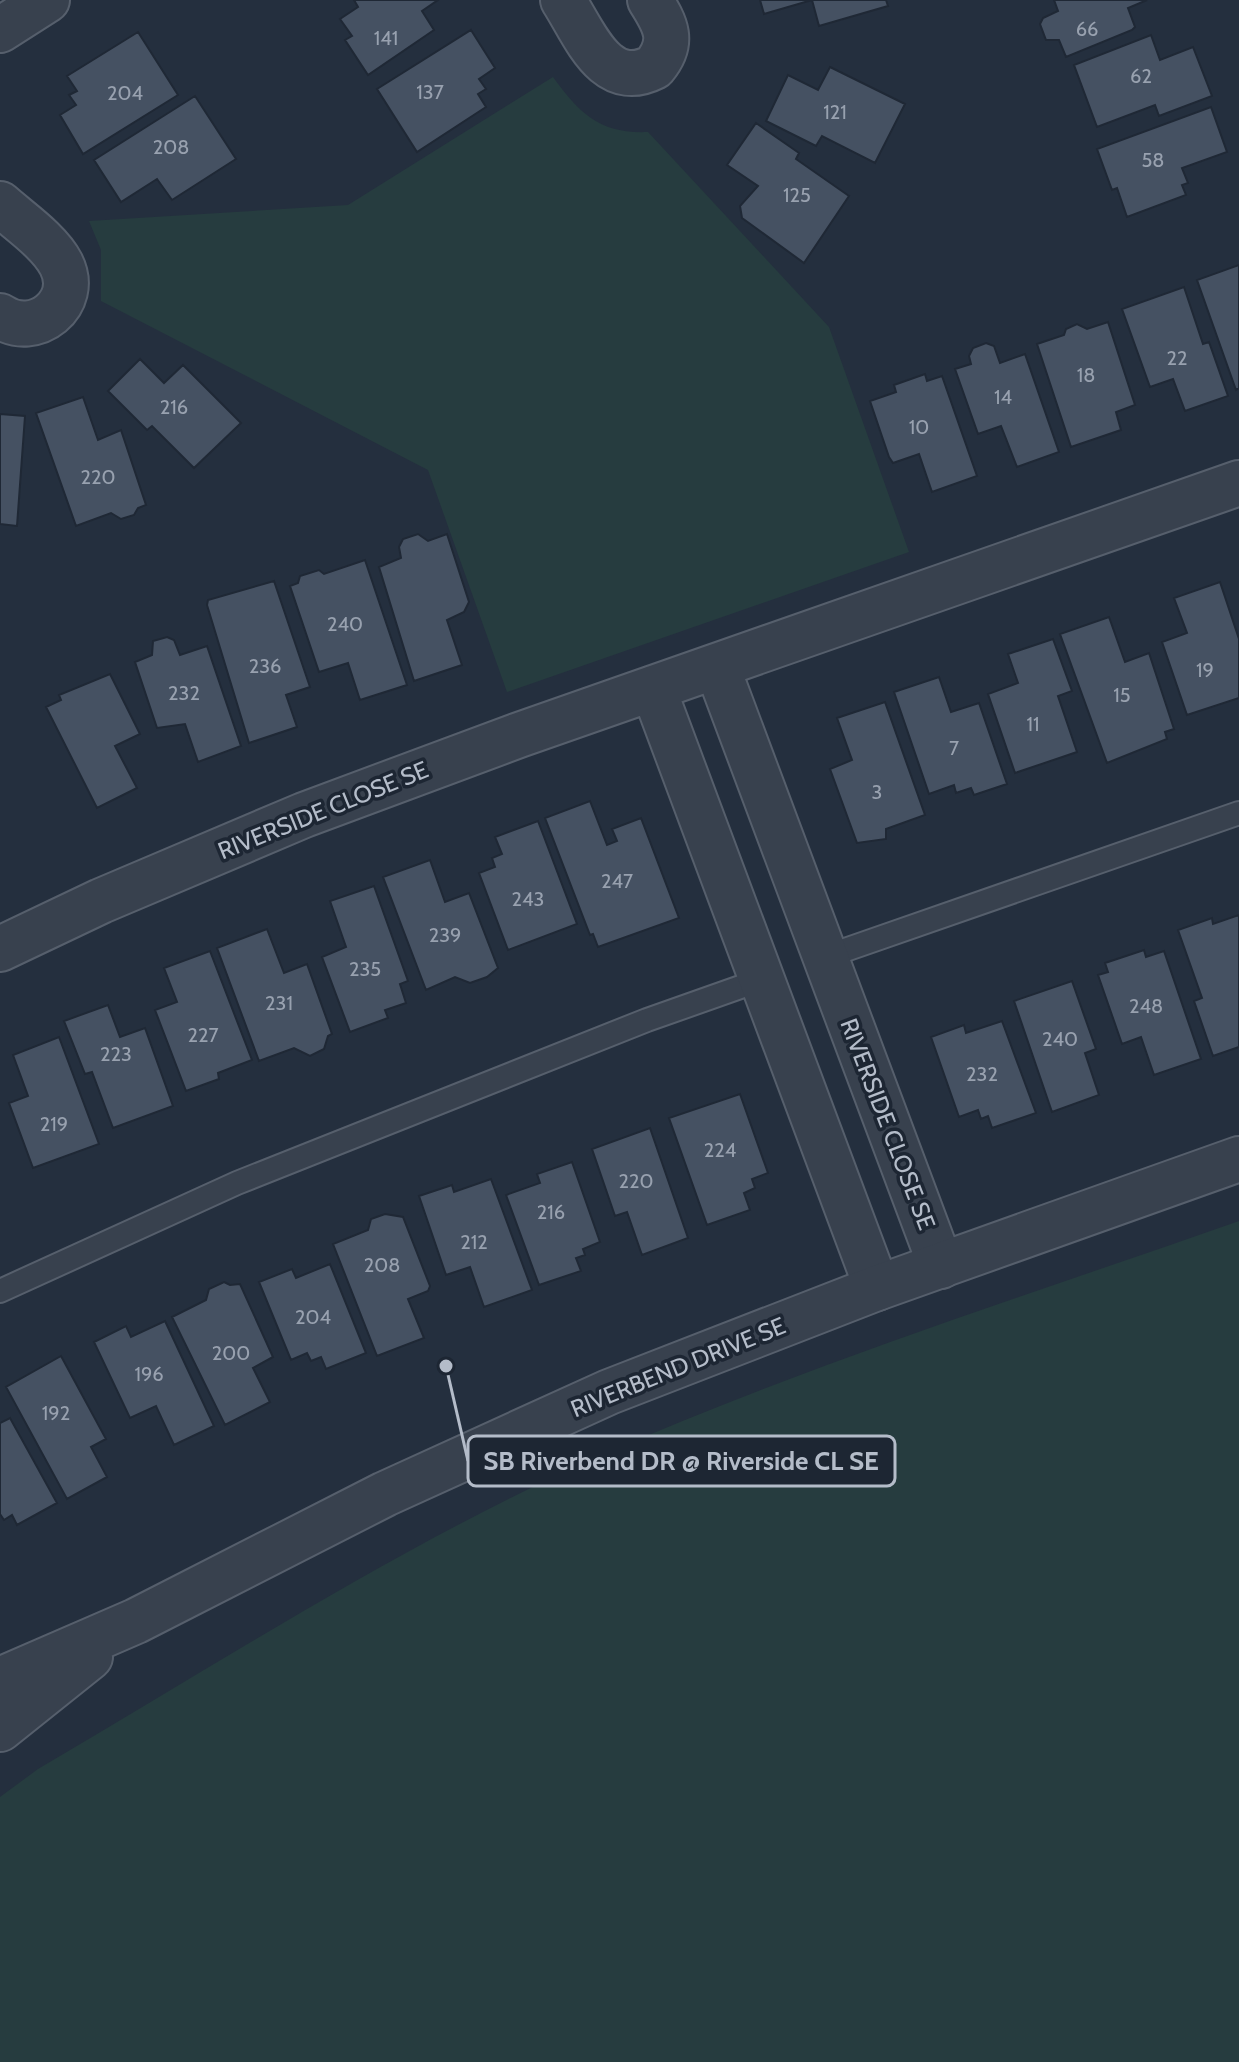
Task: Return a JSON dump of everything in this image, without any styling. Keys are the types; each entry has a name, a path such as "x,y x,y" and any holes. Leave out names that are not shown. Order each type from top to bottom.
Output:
{"street":[{"path":"0,30 47,0"},
{"path":"563,0 600,60 617,72 630,74 654,67 667,46 664,20 650,0"},
{"path":"0,204 54,254 66,279 61,304 42,322 16,324 0,316"},
{"name":"RIVERSIDE CLOSE SE","path":"0,949 304,815 653,688 1239,483"},
{"name":"RIVERSIDE CLOSE SE","path":"717,667 941,1266"},
{"path":"653,688 877,1288"},
{"name":"RIVERBEND DRIVE SE","path":"0,1680 136,1621 385,1494 595,1399 877,1288 1239,1159"},
{"name":"RIVERBEND DRIVE SE","path":"0,1729 136,1621"}],"lane":[{"path":"825,957 1239,813"},
{"path":"0,1291 237,1183 647,1020 763,979"}],"green space":[{"path":"553,77 572,101 593,119 617,129 648,132 829,327 909,552 507,692 428,470 101,301 101,250 89,221 348,205"},
{"path":"1239,1221 1239,2062 0,2062 0,1797 38,1769 386,1564 529,1489 602,1455 838,1361"}],"building":[{"path":"354,0 438,0 422,11 434,30 368,75 345,40 352,36 340,19 358,7"},
{"path":"760,0 812,0 764,14"},
{"path":"812,0 886,0 888,6 819,26"},
{"path":"1054,0 1147,0 1128,8 1135,27 1132,30 1066,57 1059,40 1046,40 1040,24 1043,18 1058,11"},
{"path":"471,30 495,68 479,79 486,89 478,94 486,107 417,152 377,89"},
{"path":"138,32 178,95 83,154 60,115 76,105 69,95 77,91 67,76"},
{"path":"1151,35 1160,60 1193,47 1212,96 1159,116 1155,105 1097,127 1074,65"},
{"path":"830,67 905,104 875,163 822,136 816,146 766,121 788,75 818,90"},
{"path":"195,96 236,159 172,200 157,179 121,202 94,160"},
{"path":"1211,107 1227,152 1182,168 1188,183 1182,185 1186,195 1127,217 1117,188 1112,190 1097,149"},
{"path":"756,123 799,153 796,159 849,196 804,263 742,218 740,206 758,186 727,165"},
{"path":"1239,265 1239,388 1236,390 1197,280"},
{"path":"1184,287 1203,344 1209,342 1228,396 1185,411 1173,379 1150,387 1122,309"},
{"path":"1108,322 1135,405 1116,412 1121,430 1071,447 1037,344 1064,335 1066,329 1077,324 1087,329"},
{"path":"986,343 994,346 1000,363 1025,354 1059,452 1017,467 1001,426 978,434 955,369 971,364 969,356 973,348"},
{"path":"140,359 164,383 183,365 241,423 194,468 152,426 147,430 108,391"},
{"path":"925,374 927,381 942,376 977,476 932,492 919,454 893,463 870,401 896,392 894,385"},
{"path":"83,397 98,440 121,430 146,505 138,508 134,515 121,519 111,513 76,526 36,413"},
{"path":"0,414 25,416 17,526 0,524"},
{"path":"418,534 428,541 447,534 469,602 464,612 447,620 462,665 414,681 379,567 401,558 399,547 403,539"},
{"path":"365,560 407,685 360,700 348,663 319,672 290,586 298,583 300,576 319,570 324,574"},
{"path":"274,581 310,687 286,695 297,727 249,743 207,605 208,600"},
{"path":"1220,582 1239,639 1239,698 1187,715 1162,642 1187,633 1174,598"},
{"path":"1109,617 1125,662 1149,653 1174,729 1165,732 1167,739 1107,763 1060,634"},
{"path":"167,637 174,640 180,655 207,646 241,746 198,762 185,724 157,728 135,662 152,655 153,641"},
{"path":"1053,639 1072,691 1058,696 1077,752 1015,773 988,694 1018,683 1008,654"},
{"path":"110,674 140,734 115,746 137,788 97,808 46,707 61,700 59,695"},
{"path":"939,677 951,712 979,703 1007,784 974,795 971,788 956,793 954,785 929,794 894,692"},
{"path":"885,702 925,815 886,829 886,839 857,843 830,769 852,760 837,718"},
{"path":"590,801 607,845 617,841 612,829 641,818 679,918 598,947 593,934 590,935 545,818"},
{"path":"538,821 577,924 508,950 479,873 495,867 492,858 502,854 495,837"},
{"path":"430,860 445,902 469,893 498,968 487,977 470,983 455,977 426,990 383,877"},
{"path":"374,886 408,981 400,984 406,1003 385,1010 388,1018 350,1032 322,957 346,947 330,901"},
{"path":"1239,915 1239,1047 1213,1056 1194,1001 1202,998 1178,930 1212,918 1213,924"},
{"path":"267,929 284,973 307,964 332,1034 328,1036 324,1049 310,1056 294,1048 259,1061 217,948"},
{"path":"1144,950 1146,957 1164,951 1201,1059 1154,1075 1141,1037 1122,1044 1098,975 1108,972 1105,963"},
{"path":"210,951 252,1060 218,1073 219,1079 186,1091 155,1010 177,1002 164,968"},
{"path":"1072,981 1096,1049 1085,1053 1099,1095 1052,1112 1014,1001"},
{"path":"108,1005 120,1037 145,1028 173,1106 113,1128 92,1072 85,1074 64,1021"},
{"path":"1002,1021 1036,1113 992,1128 988,1116 981,1119 978,1110 959,1117 931,1037 964,1025 966,1033"},
{"path":"59,1037 99,1144 33,1168 9,1103 28,1096 13,1055"},
{"path":"740,1094 768,1173 752,1179 755,1188 744,1193 750,1210 707,1225 669,1118"},
{"path":"650,1128 688,1238 642,1255 627,1212 615,1216 592,1149"},
{"path":"572,1162 600,1242 583,1249 585,1255 576,1258 581,1271 539,1285 506,1195 540,1183 537,1174"},
{"path":"491,1179 532,1290 484,1307 470,1267 446,1275 419,1196 452,1185 454,1192"},
{"path":"385,1214 403,1217 430,1286 428,1291 408,1299 424,1338 377,1356 333,1244 368,1230 371,1219"},
{"path":"330,1264 366,1353 326,1369 321,1357 311,1361 307,1353 291,1360 259,1282 292,1269 296,1278"},
{"path":"224,1282 240,1284 273,1357 253,1368 270,1402 225,1425 172,1317 206,1300 209,1289"},
{"path":"165,1321 214,1426 174,1445 156,1406 130,1418 94,1342 126,1326 131,1337"},
{"path":"61,1356 106,1439 91,1447 107,1477 67,1499 6,1387"},
{"path":"10,1418 57,1503 17,1525 12,1515 4,1520 0,1514 0,1423"}],"place":[{"name":"SB Riverbend DR @ Riverside CL SE","path":"446,1366"}]}
